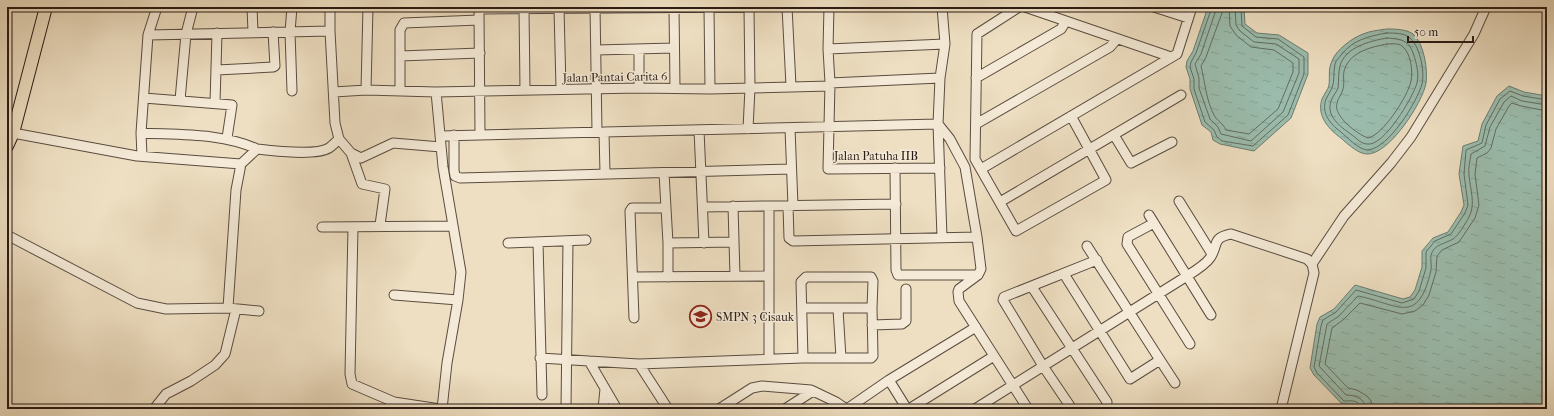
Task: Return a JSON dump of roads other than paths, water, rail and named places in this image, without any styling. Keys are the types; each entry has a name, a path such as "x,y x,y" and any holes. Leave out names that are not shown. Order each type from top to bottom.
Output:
{"main road":[{"path":"7,146 13,133 46,7"}],"street":[{"path":"142,156 141,133 148,35 157,7"},
{"path":"180,100 186,34 193,7"},
{"path":"252,7 253,32"},
{"path":"292,7 290,32 292,91"},
{"path":"330,7 335,123 339,139 351,154 362,184 385,189 380,225"},
{"path":"366,90 368,7"},
{"path":"595,7 596,89 605,173"},
{"path":"480,134 479,8 749,7 750,88 748,129"},
{"path":"787,7 791,86"},
{"path":"829,7 829,127"},
{"path":"942,7 944,44 940,78 938,124 942,237"},
{"path":"1019,7 977,34 976,78 975,159 1016,231 1106,180 1071,116"},
{"path":"1025,7 1171,57"},
{"path":"1154,7 1188,18"},
{"path":"981,170 1176,54 1192,7"},
{"path":"1312,264 1344,216 1391,163 1411,137 1474,34 1486,7"},
{"path":"521,8 525,90"},
{"path":"559,8 561,89"},
{"path":"674,8 675,88"},
{"path":"709,8 710,89"},
{"path":"400,91 400,30 404,23 479,20"},
{"path":"976,78 1061,29 1066,21"},
{"path":"148,35 330,31"},
{"path":"217,70 273,68 275,66 273,32"},
{"path":"215,103 217,33"},
{"path":"976,124 1110,46 1117,39"},
{"path":"828,49 944,44"},
{"path":"596,50 674,48"},
{"path":"639,49 639,88"},
{"path":"400,56 480,54"},
{"name":"Jalan Pantai Carita 6","path":"334,92 366,90 436,92 639,88 710,89 830,85 940,78"},
{"path":"353,227 350,374 352,384 394,402 441,409 461,272 441,147 436,92"},
{"path":"1000,202 1181,95"},
{"path":"144,98 232,105 227,138"},
{"path":"440,136 938,124"},
{"path":"938,124 950,139 965,167 978,237 980,269 978,275 960,288 958,292 959,301 1028,409"},
{"name":"Jalan Patuha IIB","path":"829,127 828,169 940,168"},
{"path":"790,128 791,206 789,238 793,241 978,237"},
{"path":"699,130 704,243"},
{"path":"13,133 142,156 241,164"},
{"path":"141,133 227,138 242,142 257,149 283,152 318,151 329,148 339,139"},
{"path":"454,135 454,170 455,176 460,178 791,169"},
{"path":"1114,135 1131,163 1172,142"},
{"path":"351,154 361,158 393,143 441,147"},
{"path":"154,409 166,394 191,381 215,365 225,354 232,308 236,190 241,164 257,149"},
{"path":"895,168 896,270 898,275 978,275"},
{"path":"664,172 668,243 668,277"},
{"path":"1179,200 1212,254"},
{"path":"703,207 896,204"},
{"path":"732,206 735,276"},
{"path":"769,206 769,359"},
{"path":"634,318 630,211 632,208 666,208"},
{"path":"1149,215 1211,315"},
{"path":"1154,224 1128,237 1126,241 1190,344"},
{"path":"322,227 380,225 453,226"},
{"path":"975,409 1100,332 1187,276 1209,260 1219,238 1231,234 1307,260 1312,264 1314,273 1280,409"},
{"path":"7,235 137,303 166,309 232,308 258,311"},
{"path":"508,243 586,240"},
{"path":"566,409 568,241"},
{"path":"538,242 542,395"},
{"path":"668,243 734,242"},
{"path":"1087,246 1175,383"},
{"path":"1072,409 1043,366 1003,300 1004,297 1097,260"},
{"path":"1064,274 1130,379 1160,360"},
{"path":"633,277 769,276"},
{"path":"540,358 639,364 803,358 871,358 873,356 873,281 871,277 806,277 802,282 803,358"},
{"path":"1032,287 1107,402 1106,408 1104,409"},
{"path":"872,325 902,324 906,321 906,289"},
{"path":"394,295 458,300"},
{"path":"802,308 872,308"},
{"path":"838,308 841,358"},
{"path":"719,409 756,387 762,386 803,388 836,402 846,409 889,380 976,327"},
{"path":"889,380 908,409 994,356"},
{"path":"589,361 617,409"},
{"path":"639,364 668,409"},
{"path":"603,409 605,389"},
{"path":"785,409 813,391"}],"water":[{"path":"1208,7 1244,7 1245,24 1257,33 1279,35 1308,53 1308,74 1291,118 1254,151 1220,144 1213,140 1211,132 1202,125 1190,89 1190,79 1186,67 1187,61 1193,51"},
{"path":"1387,29 1407,31 1417,38 1424,57 1426,83 1424,92 1419,102 1404,126 1395,137 1376,152 1367,154 1359,152 1351,147 1329,128 1322,115 1321,104 1329,85 1331,64 1337,53 1349,41 1359,36 1372,31"},
{"path":"1509,86 1524,92 1547,96 1547,409 1359,409 1352,404 1344,406 1314,375 1310,368 1317,324 1320,317 1334,309 1355,285 1403,299 1410,297 1415,290 1422,267 1422,251 1433,238 1448,232 1464,205 1459,174 1463,146 1478,141 1482,124 1497,96"}],"place":[{"name":"SMPN 3 Cisauk","path":"700,317"}]}
